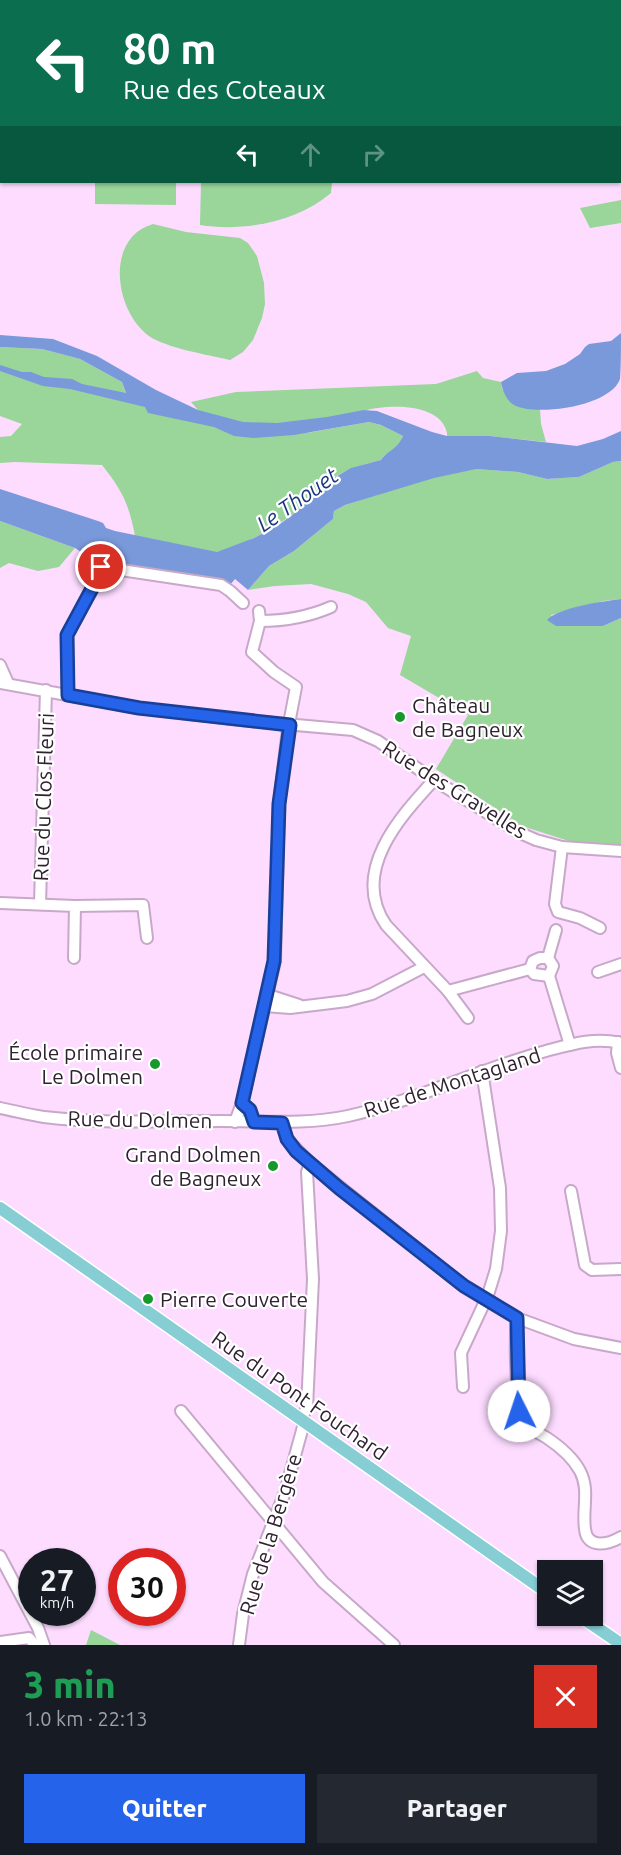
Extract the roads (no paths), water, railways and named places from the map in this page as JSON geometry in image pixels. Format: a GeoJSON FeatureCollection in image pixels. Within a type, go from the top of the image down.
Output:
{"type":"FeatureCollection","features":[{"type":"Feature","properties":{"kind":"main road","name":"Rue du Pont Fouchard"},"geometry":{"type":"LineString","coordinates":[[0,1208],[537,1585]]}},
{"type":"Feature","properties":{"kind":"main road"},"geometry":{"type":"LineString","coordinates":[[595,1626],[621,1644]]}},
{"type":"Feature","properties":{"kind":"street"},"geometry":{"type":"LineString","coordinates":[[68,695],[67,635],[101,567],[221,585],[243,603]]}},
{"type":"Feature","properties":{"kind":"street"},"geometry":{"type":"LineString","coordinates":[[235,1122],[242,1103],[274,961],[277,932],[279,804],[296,687],[274,672],[252,652],[259,616],[295,618],[315,614],[332,607]]}},
{"type":"Feature","properties":{"kind":"street"},"geometry":{"type":"LineString","coordinates":[[0,665],[4,683]]}},
{"type":"Feature","properties":{"kind":"street","name":"Rue des Gravelles"},"geometry":{"type":"LineString","coordinates":[[4,683],[139,708],[290,725],[344,728],[378,741],[434,780],[518,832],[536,840],[562,847],[621,851]]}},
{"type":"Feature","properties":{"kind":"street","name":"Rue du Clos Fleuri"},"geometry":{"type":"LineString","coordinates":[[40,904],[46,690]]}},
{"type":"Feature","properties":{"kind":"street"},"geometry":{"type":"LineString","coordinates":[[434,780],[397,824],[377,862],[374,903],[386,926],[448,991],[468,1018]]}},
{"type":"Feature","properties":{"kind":"street"},"geometry":{"type":"LineString","coordinates":[[562,847],[555,904],[558,912],[580,918],[600,928]]}},
{"type":"Feature","properties":{"kind":"street"},"geometry":{"type":"LineString","coordinates":[[0,903],[75,906],[143,905],[147,938]]}},
{"type":"Feature","properties":{"kind":"street"},"geometry":{"type":"LineString","coordinates":[[74,958],[75,906]]}},
{"type":"Feature","properties":{"kind":"street"},"geometry":{"type":"LineString","coordinates":[[556,930],[548,958],[553,966],[549,976],[570,1045]]}},
{"type":"Feature","properties":{"kind":"street"},"geometry":{"type":"LineString","coordinates":[[530,969],[533,961],[548,958]]}},
{"type":"Feature","properties":{"kind":"street"},"geometry":{"type":"LineString","coordinates":[[598,972],[621,964]]}},
{"type":"Feature","properties":{"kind":"street"},"geometry":{"type":"LineString","coordinates":[[265,1006],[290,1008],[321,1005],[372,994],[424,967]]}},
{"type":"Feature","properties":{"kind":"street"},"geometry":{"type":"LineString","coordinates":[[448,991],[530,969]]}},
{"type":"Feature","properties":{"kind":"street"},"geometry":{"type":"LineString","coordinates":[[530,969],[534,974],[549,976]]}},
{"type":"Feature","properties":{"kind":"street"},"geometry":{"type":"LineString","coordinates":[[268,995],[301,1006]]}},
{"type":"Feature","properties":{"kind":"street","name":"Rue de Montagland"},"geometry":{"type":"LineString","coordinates":[[282,1123],[351,1116],[482,1071],[570,1045],[593,1039],[620,1042]]}},
{"type":"Feature","properties":{"kind":"street"},"geometry":{"type":"LineString","coordinates":[[620,1042],[617,1053],[621,1068]]}},
{"type":"Feature","properties":{"kind":"street"},"geometry":{"type":"LineString","coordinates":[[463,1387],[460,1353],[486,1299],[496,1269],[501,1231],[497,1165],[482,1071]]}},
{"type":"Feature","properties":{"kind":"street"},"geometry":{"type":"LineString","coordinates":[[242,1103],[250,1110],[254,1122]]}},
{"type":"Feature","properties":{"kind":"street","name":"Rue du Dolmen"},"geometry":{"type":"LineString","coordinates":[[0,1108],[44,1117],[282,1123]]}},
{"type":"Feature","properties":{"kind":"street"},"geometry":{"type":"LineString","coordinates":[[282,1123],[287,1139],[310,1163],[464,1286],[517,1318],[574,1339],[621,1348]]}},
{"type":"Feature","properties":{"kind":"street","name":"Rue de la Bergère"},"geometry":{"type":"LineString","coordinates":[[239,1645],[250,1582],[285,1492],[307,1407],[313,1279],[307,1172],[310,1163]]}},
{"type":"Feature","properties":{"kind":"street"},"geometry":{"type":"LineString","coordinates":[[572,1191],[585,1265],[592,1270],[621,1269]]}},
{"type":"Feature","properties":{"kind":"street"},"geometry":{"type":"LineString","coordinates":[[517,1318],[518,1401],[523,1420],[528,1427],[560,1447],[578,1468],[584,1481],[586,1495],[585,1530],[587,1537],[603,1545],[621,1537]]}},
{"type":"Feature","properties":{"kind":"street"},"geometry":{"type":"LineString","coordinates":[[181,1411],[323,1582],[394,1645]]}},
{"type":"Feature","properties":{"kind":"street"},"geometry":{"type":"LineString","coordinates":[[0,1556],[38,1628],[44,1645]]}},
{"type":"Feature","properties":{"kind":"street"},"geometry":{"type":"LineString","coordinates":[[0,1642],[29,1638],[35,1645]]}},
{"type":"Feature","properties":{"kind":"water"},"geometry":{"type":"Polygon","coordinates":[[[621,333],[620,379],[614,388],[603,396],[572,407],[539,410],[514,405],[505,395],[501,382],[517,373],[546,371],[565,364],[580,354],[589,344],[611,341],[621,333]]]}},
{"type":"Feature","properties":{"kind":"water"},"geometry":{"type":"Polygon","coordinates":[[[0,335],[53,339],[97,356],[156,390],[198,410],[243,422],[277,423],[364,410],[377,411],[447,436],[490,436],[577,446],[621,431],[621,461],[613,462],[579,477],[547,479],[518,472],[476,469],[434,478],[345,505],[334,511],[333,519],[294,551],[269,566],[248,590],[235,579],[230,585],[99,564],[75,548],[0,521],[0,489],[98,521],[106,528],[115,531],[217,552],[254,538],[280,524],[300,509],[325,483],[351,468],[381,460],[403,436],[369,422],[294,435],[253,438],[234,436],[214,427],[148,413],[145,407],[70,389],[43,386],[0,371],[0,365],[44,377],[72,379],[82,384],[126,393],[122,382],[80,359],[42,349],[0,347],[0,335]]]}},
{"type":"Feature","properties":{"kind":"water"},"geometry":{"type":"Polygon","coordinates":[[[621,599],[621,618],[603,626],[556,626],[547,620],[570,609],[621,599]]]}},
{"type":"Feature","properties":{"kind":"place","name":"Château de Bagneux"},"geometry":{"type":"Point","coordinates":[400,717]}},
{"type":"Feature","properties":{"kind":"place","name":"École primaire Le Dolmen"},"geometry":{"type":"Point","coordinates":[155,1064]}},
{"type":"Feature","properties":{"kind":"place","name":"Grand Dolmen de Bagneux"},"geometry":{"type":"Point","coordinates":[273,1166]}},
{"type":"Feature","properties":{"kind":"place","name":"Pierre Couverte"},"geometry":{"type":"Point","coordinates":[148,1299]}},
{"type":"Feature","properties":{"kind":"water label","name":"Le Thouet"},"geometry":{"type":"Point","coordinates":[297,499]}}]}
